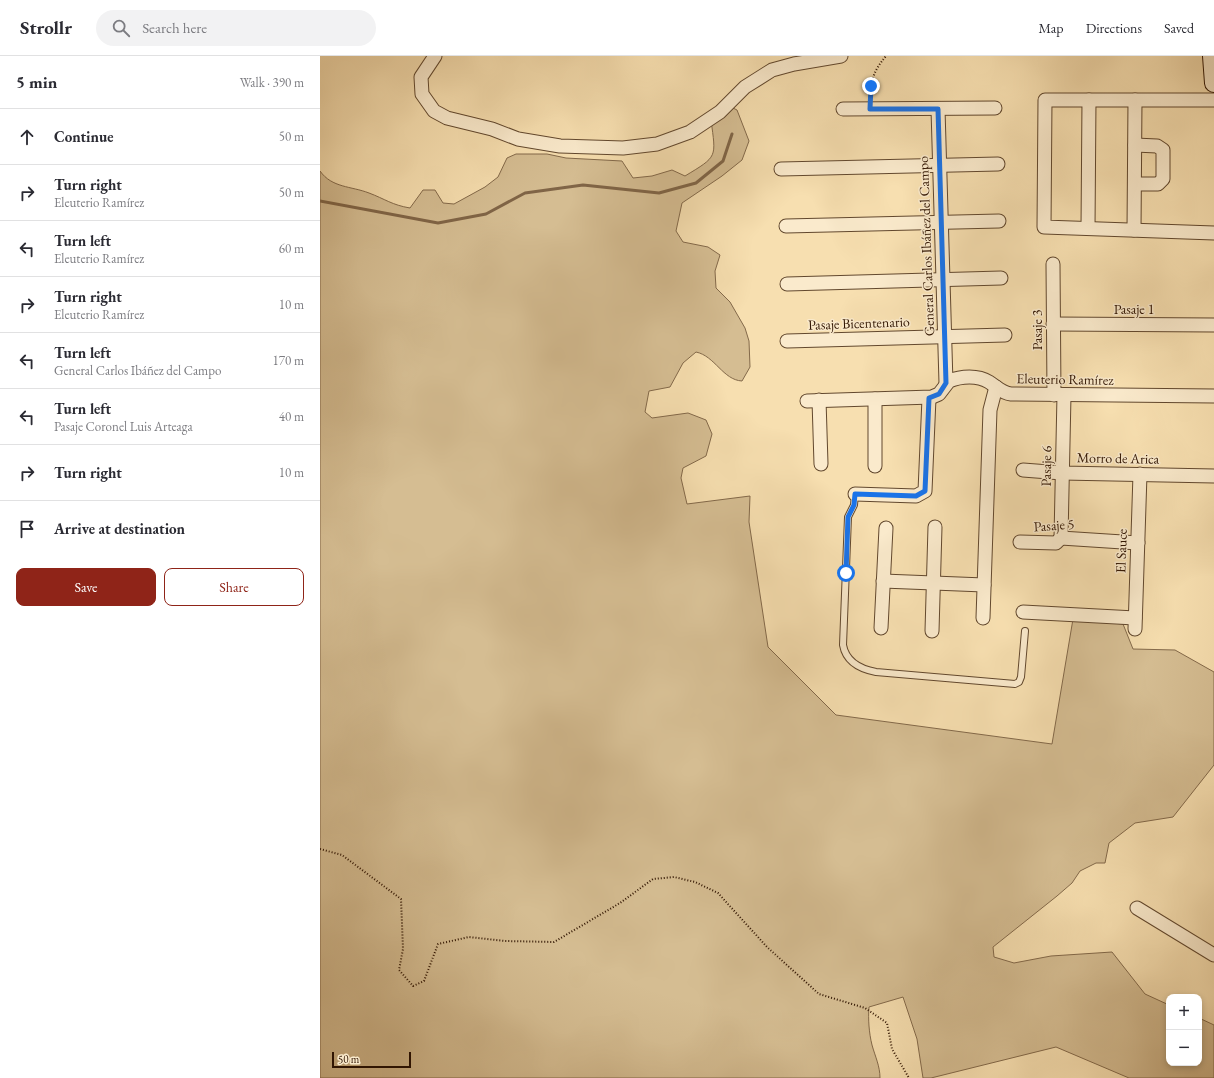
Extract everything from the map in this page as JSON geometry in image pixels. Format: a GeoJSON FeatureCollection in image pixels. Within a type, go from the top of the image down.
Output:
{"type":"FeatureCollection","features":[{"type":"Feature","properties":{"kind":"street"},"geometry":{"type":"LineString","coordinates":[[435,56],[421,77],[422,94],[434,111],[447,118],[492,129],[518,138],[560,146],[622,148],[657,144],[690,132],[720,112],[745,87],[772,70],[794,64],[841,56]]}},
{"type":"Feature","properties":{"kind":"street"},"geometry":{"type":"LineString","coordinates":[[1212,56],[1214,83]]}},
{"type":"Feature","properties":{"kind":"street"},"geometry":{"type":"LineString","coordinates":[[1214,100],[1046,100],[1044,211],[1044,227],[1214,233]]}},
{"type":"Feature","properties":{"kind":"street"},"geometry":{"type":"LineString","coordinates":[[1088,228],[1090,100]]}},
{"type":"Feature","properties":{"kind":"street"},"geometry":{"type":"LineString","coordinates":[[1134,230],[1135,100]]}},
{"type":"Feature","properties":{"kind":"street"},"geometry":{"type":"LineString","coordinates":[[844,110],[995,108]]}},
{"type":"Feature","properties":{"kind":"street","name":"General Carlos Ibáñez del Campo"},"geometry":{"type":"LineString","coordinates":[[938,109],[946,383]]}},
{"type":"Feature","properties":{"kind":"street"},"geometry":{"type":"LineString","coordinates":[[1135,145],[1156,146],[1163,150],[1163,179],[1158,184],[1135,184]]}},
{"type":"Feature","properties":{"kind":"street"},"geometry":{"type":"LineString","coordinates":[[781,169],[998,164]]}},
{"type":"Feature","properties":{"kind":"street"},"geometry":{"type":"LineString","coordinates":[[786,226],[999,221]]}},
{"type":"Feature","properties":{"kind":"street","name":"Pasaje 3"},"geometry":{"type":"LineString","coordinates":[[1053,264],[1053,324],[1059,395]]}},
{"type":"Feature","properties":{"kind":"street"},"geometry":{"type":"LineString","coordinates":[[787,284],[1001,278]]}},
{"type":"Feature","properties":{"kind":"street","name":"Pasaje 1"},"geometry":{"type":"LineString","coordinates":[[1053,324],[1214,325]]}},
{"type":"Feature","properties":{"kind":"street","name":"Pasaje Bicentenario"},"geometry":{"type":"LineString","coordinates":[[787,341],[1005,335]]}},
{"type":"Feature","properties":{"kind":"street","name":"Eleuterio Ramírez"},"geometry":{"type":"LineString","coordinates":[[946,383],[953,379],[975,377],[983,378],[1003,392],[1011,394],[1214,396]]}},
{"type":"Feature","properties":{"kind":"street"},"geometry":{"type":"LineString","coordinates":[[821,464],[813,401],[929,398],[939,394],[946,383]]}},
{"type":"Feature","properties":{"kind":"street"},"geometry":{"type":"LineString","coordinates":[[983,618],[990,410],[996,387]]}},
{"type":"Feature","properties":{"kind":"street","name":"Pasaje 6"},"geometry":{"type":"LineString","coordinates":[[1059,395],[1062,473],[1061,538]]}},
{"type":"Feature","properties":{"kind":"street"},"geometry":{"type":"LineString","coordinates":[[855,494],[916,496],[925,491],[929,398]]}},
{"type":"Feature","properties":{"kind":"street"},"geometry":{"type":"LineString","coordinates":[[875,399],[876,466]]}},
{"type":"Feature","properties":{"kind":"street","name":"Morro de Arica"},"geometry":{"type":"LineString","coordinates":[[1023,470],[1062,473],[1214,476]]}},
{"type":"Feature","properties":{"kind":"street","name":"El Sauce"},"geometry":{"type":"LineString","coordinates":[[1023,612],[1135,624],[1140,474]]}},
{"type":"Feature","properties":{"kind":"street"},"geometry":{"type":"LineString","coordinates":[[932,631],[935,527]]}},
{"type":"Feature","properties":{"kind":"street"},"geometry":{"type":"LineString","coordinates":[[881,628],[886,528]]}},
{"type":"Feature","properties":{"kind":"street","name":"Pasaje 5"},"geometry":{"type":"LineString","coordinates":[[1020,542],[1056,543],[1061,538],[1138,543]]}},
{"type":"Feature","properties":{"kind":"street"},"geometry":{"type":"LineString","coordinates":[[883,582],[984,585]]}},
{"type":"Feature","properties":{"kind":"street"},"geometry":{"type":"LineString","coordinates":[[1137,908],[1214,955]]}},
{"type":"Feature","properties":{"kind":"lane"},"geometry":{"type":"LineString","coordinates":[[855,494],[854,505],[848,517],[843,645],[846,655],[854,664],[863,669],[876,672],[1015,684],[1019,682],[1021,677],[1025,631]]}},
{"type":"Feature","properties":{"kind":"path"},"geometry":{"type":"LineString","coordinates":[[870,109],[872,80],[875,69],[886,56]]}},
{"type":"Feature","properties":{"kind":"path"},"geometry":{"type":"LineString","coordinates":[[320,849],[342,855],[401,899],[403,949],[399,970],[413,986],[424,981],[438,944],[469,936],[505,941],[554,942],[620,903],[653,879],[674,877],[695,882],[718,893],[767,947],[819,994],[865,1008],[887,1023],[892,1049],[909,1078]]}},
{"type":"Feature","properties":{"kind":"shaded area"},"geometry":{"type":"Polygon","coordinates":[[[731,107],[737,110],[749,141],[742,160],[722,176],[682,203],[676,231],[683,242],[708,247],[720,255],[715,271],[716,288],[730,302],[745,328],[749,341],[750,367],[742,381],[735,380],[729,377],[709,358],[696,352],[683,363],[670,387],[649,391],[645,412],[652,418],[688,413],[706,420],[712,434],[706,456],[683,468],[681,478],[687,504],[750,496],[749,522],[768,647],[836,715],[1052,744],[1073,619],[1123,624],[1133,649],[1175,650],[1214,672],[1214,765],[1173,817],[1135,823],[1109,843],[1105,863],[1096,863],[1080,871],[1072,883],[993,947],[994,957],[1014,963],[1051,956],[1112,952],[1145,994],[1166,1004],[1166,1066],[1202,1066],[1202,1019],[1214,1025],[1214,1078],[1129,1078],[1056,1047],[931,1078],[923,1078],[917,1039],[903,997],[869,1007],[870,1036],[880,1078],[320,1078],[320,171],[325,177],[336,184],[375,195],[393,204],[410,208],[423,190],[435,190],[443,203],[454,204],[485,187],[498,177],[507,158],[516,154],[547,154],[566,158],[622,161],[633,178],[652,176],[672,170],[685,176],[704,164],[712,155],[714,142],[711,120],[731,107]]]}},
{"type":"Feature","properties":{"kind":"waterway"},"geometry":{"type":"LineString","coordinates":[[320,201],[438,223],[486,214],[525,193],[583,185],[659,193],[696,183],[723,161],[732,134]]}},
{"type":"Feature","properties":{"kind":"route"},"geometry":{"type":"LineString","coordinates":[[846,573],[848,517],[854,505],[855,494],[916,496],[925,491],[929,398],[939,394],[946,383],[938,109],[870,109],[871,86]]}}]}
